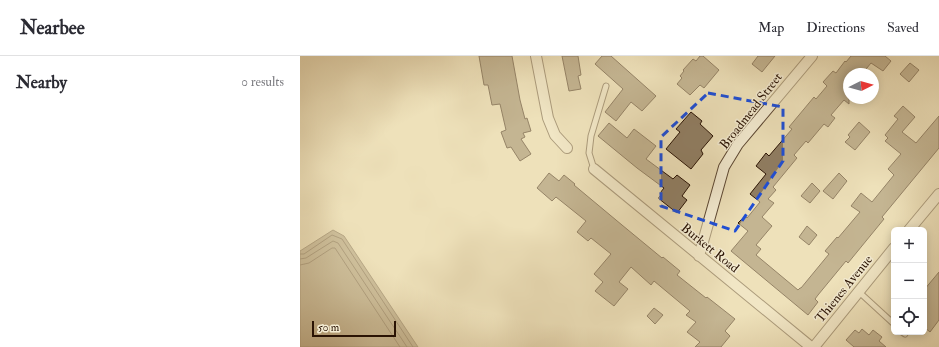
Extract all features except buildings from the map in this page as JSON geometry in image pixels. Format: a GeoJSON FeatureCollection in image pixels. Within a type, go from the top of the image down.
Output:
{"type":"FeatureCollection","features":[{"type":"Feature","properties":{"kind":"street"},"geometry":{"type":"LineString","coordinates":[[536,56],[548,118],[555,135],[567,148]]}},
{"type":"Feature","properties":{"kind":"street","name":"Broadmead Street"},"geometry":{"type":"LineString","coordinates":[[699,256],[724,167],[738,144],[812,56]]}},
{"type":"Feature","properties":{"kind":"street","name":"Burkett Road"},"geometry":{"type":"LineString","coordinates":[[594,169],[812,347]]}},
{"type":"Feature","properties":{"kind":"street"},"geometry":{"type":"LineString","coordinates":[[912,227],[938,198]]}},
{"type":"Feature","properties":{"kind":"street","name":"Thienes Avenue"},"geometry":{"type":"LineString","coordinates":[[812,347],[891,252]]}},
{"type":"Feature","properties":{"kind":"lane"},"geometry":{"type":"LineString","coordinates":[[594,169],[589,153],[591,136],[606,86]]}},
{"type":"Feature","properties":{"kind":"lane"},"geometry":{"type":"LineString","coordinates":[[858,291],[891,321]]}},
{"type":"Feature","properties":{"kind":"highlighted area"},"geometry":{"type":"Polygon","coordinates":[[[708,93],[783,107],[783,161],[735,231],[661,206],[661,137],[708,93]]]}},
{"type":"Feature","properties":{"kind":"water"},"geometry":{"type":"Polygon","coordinates":[[[333,230],[344,236],[418,347],[300,347],[300,251],[333,230]]]}}]}
